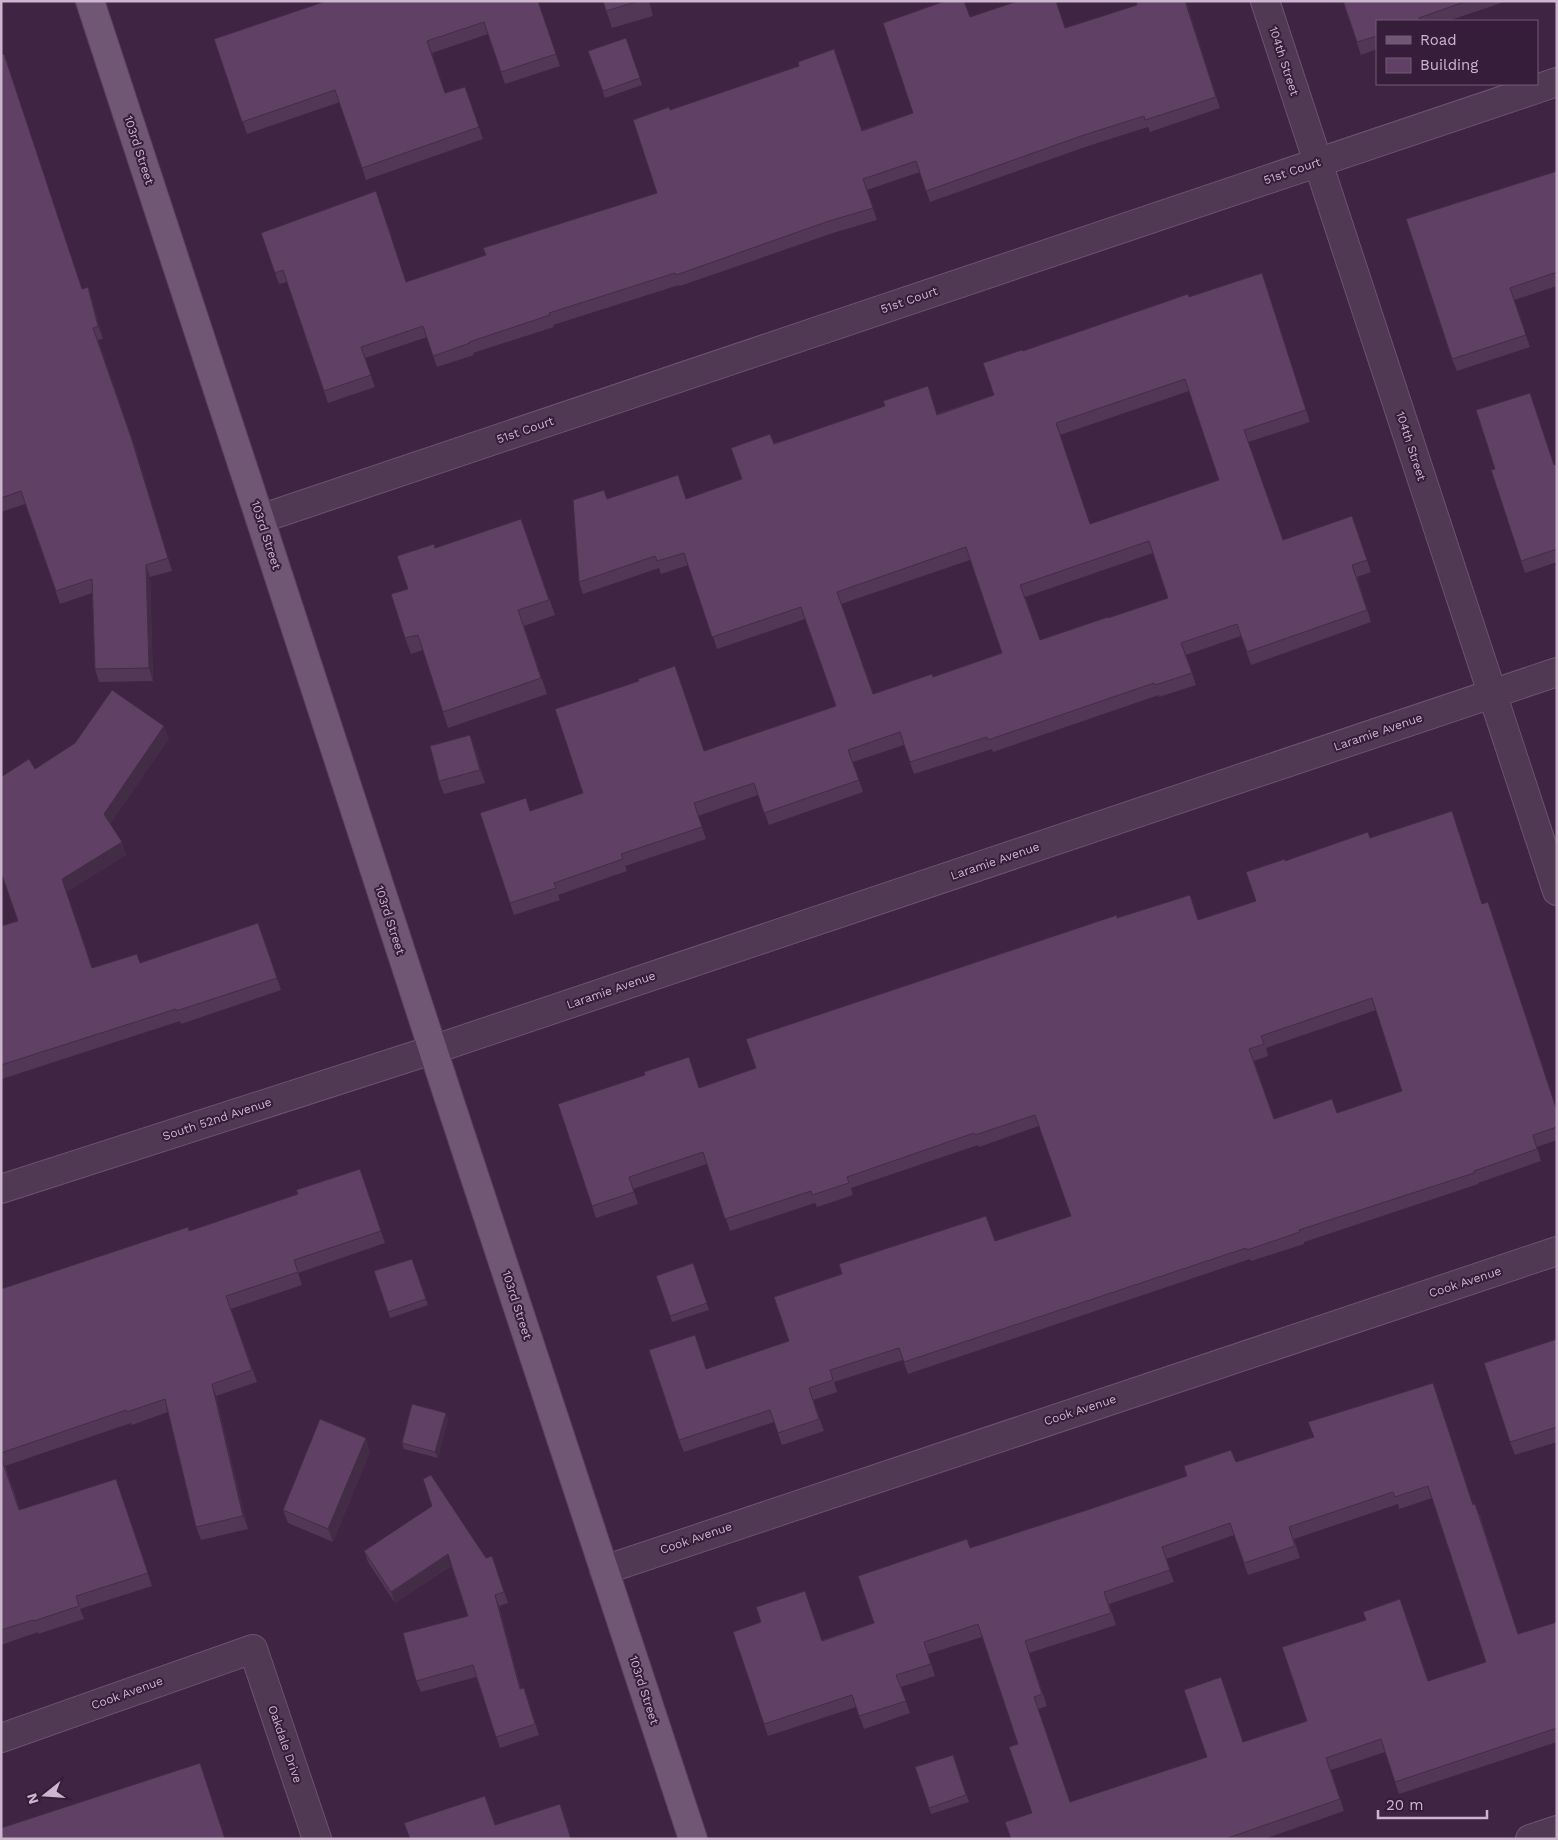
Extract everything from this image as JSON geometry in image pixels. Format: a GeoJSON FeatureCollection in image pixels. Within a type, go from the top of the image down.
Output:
{"type":"FeatureCollection","features":[{"type":"Feature","properties":{"kind":"main road","name":"103rd Street"},"geometry":{"type":"LineString","coordinates":[[90,1],[432,1050],[693,1839]]}},
{"type":"Feature","properties":{"kind":"street","name":"104th Street"},"geometry":{"type":"LineString","coordinates":[[1265,1],[1557,891]]}},
{"type":"Feature","properties":{"kind":"street","name":"51st Court"},"geometry":{"type":"LineString","coordinates":[[260,519],[1557,82]]}},
{"type":"Feature","properties":{"kind":"street","name":"Laramie Avenue"},"geometry":{"type":"LineString","coordinates":[[432,1050],[1557,672]]}},
{"type":"Feature","properties":{"kind":"street","name":"South 52nd Avenue"},"geometry":{"type":"LineString","coordinates":[[1,1189],[432,1050]]}},
{"type":"Feature","properties":{"kind":"street","name":"Cook Avenue"},"geometry":{"type":"LineString","coordinates":[[604,1570],[1557,1251]]}},
{"type":"Feature","properties":{"kind":"street","name":"Cook Avenue"},"geometry":{"type":"LineString","coordinates":[[1,1738],[253,1648]]}},
{"type":"Feature","properties":{"kind":"street","name":"Oakdale Drive"},"geometry":{"type":"LineString","coordinates":[[253,1648],[317,1839]]}},
{"type":"Feature","properties":{"kind":"street"},"geometry":{"type":"LineString","coordinates":[[1530,1839],[1557,1830]]}},
{"type":"Feature","properties":{"kind":"building"},"geometry":{"type":"Polygon","coordinates":[[[326,1],[538,1],[556,54],[501,72],[484,22],[427,41],[445,93],[465,87],[479,127],[362,168],[335,90],[242,122],[214,39],[326,1]]]}},
{"type":"Feature","properties":{"kind":"building"},"geometry":{"type":"Polygon","coordinates":[[[603,1],[639,1],[606,11],[603,1]]]}},
{"type":"Feature","properties":{"kind":"building"},"geometry":{"type":"Polygon","coordinates":[[[945,1],[964,1],[970,17],[1018,1],[1056,1],[1065,28],[1137,5],[1136,1],[1185,1],[1216,97],[1145,120],[1144,116],[1084,135],[926,191],[916,161],[863,179],[873,208],[829,221],[676,275],[675,273],[549,313],[550,315],[433,356],[423,326],[361,347],[371,375],[324,391],[283,270],[275,273],[261,233],[376,191],[406,282],[486,255],[483,248],[657,193],[633,120],[669,107],[670,110],[799,66],[798,62],[834,49],[862,131],[913,113],[883,23],[945,1]]]}},
{"type":"Feature","properties":{"kind":"building"},"geometry":{"type":"Polygon","coordinates":[[[1343,1],[1467,1],[1419,18],[1420,20],[1376,20],[1376,36],[1357,42],[1343,1]]]}},
{"type":"Feature","properties":{"kind":"building"},"geometry":{"type":"Polygon","coordinates":[[[626,38],[640,78],[603,91],[588,51],[626,38]]]}},
{"type":"Feature","properties":{"kind":"building"},"geometry":{"type":"Polygon","coordinates":[[[4,54],[82,289],[88,287],[98,326],[93,328],[131,437],[168,558],[146,565],[149,668],[95,669],[92,579],[56,591],[21,491],[1,498],[1,55],[4,54]]]}},
{"type":"Feature","properties":{"kind":"building"},"geometry":{"type":"Polygon","coordinates":[[[1557,171],[1557,272],[1510,288],[1526,335],[1452,359],[1406,219],[1557,171]]]}},
{"type":"Feature","properties":{"kind":"building"},"geometry":{"type":"Polygon","coordinates":[[[1262,273],[1306,410],[1244,430],[1283,540],[1352,516],[1367,560],[1352,565],[1367,610],[1247,652],[1237,624],[1181,643],[1192,673],[1155,685],[1154,683],[988,740],[987,737],[910,762],[900,732],[848,750],[859,780],[764,813],[754,783],[694,803],[702,827],[621,854],[623,859],[554,883],[556,888],[510,903],[480,813],[526,798],[530,811],[583,793],[555,709],[639,681],[638,679],[675,666],[704,751],[836,706],[801,607],[712,637],[684,553],[657,561],[655,556],[579,582],[573,500],[604,490],[607,499],[678,475],[686,499],[742,479],[731,448],[770,434],[774,444],[885,406],[883,401],[928,386],[937,415],[994,395],[983,363],[1188,294],[1189,297],[1262,273]],[[1185,379],[1056,423],[1090,524],[1219,480],[1185,379]],[[1149,541],[1020,585],[1040,640],[1168,598],[1149,541]],[[966,547],[837,592],[873,694],[932,674],[933,677],[1002,653],[966,547]]]}},
{"type":"Feature","properties":{"kind":"building"},"geometry":{"type":"Polygon","coordinates":[[[1530,393],[1554,465],[1557,464],[1557,549],[1521,561],[1491,470],[1495,469],[1476,410],[1530,393]]]}},
{"type":"Feature","properties":{"kind":"building"},"geometry":{"type":"Polygon","coordinates":[[[521,519],[549,600],[518,610],[541,678],[443,712],[418,635],[405,638],[391,594],[408,589],[397,556],[434,544],[435,548],[521,519]]]}},
{"type":"Feature","properties":{"kind":"building"},"geometry":{"type":"Polygon","coordinates":[[[112,690],[164,726],[104,814],[122,842],[62,879],[92,968],[137,954],[140,963],[258,923],[277,978],[1,1065],[1,926],[18,921],[1,872],[1,777],[29,759],[35,769],[75,743],[112,690]]]}},
{"type":"Feature","properties":{"kind":"building"},"geometry":{"type":"Polygon","coordinates":[[[470,735],[480,770],[439,781],[430,746],[470,735]]]}},
{"type":"Feature","properties":{"kind":"building"},"geometry":{"type":"Polygon","coordinates":[[[1452,811],[1482,904],[1488,902],[1557,1111],[1557,1127],[1533,1135],[1537,1149],[1474,1171],[1474,1173],[1299,1230],[1300,1232],[1247,1250],[1246,1248],[904,1362],[899,1348],[830,1370],[833,1380],[809,1388],[819,1419],[778,1433],[770,1410],[679,1440],[649,1350],[695,1335],[706,1369],[789,1341],[774,1297],[842,1274],[839,1264],[986,1216],[995,1241],[1071,1216],[1035,1115],[975,1135],[974,1133],[847,1177],[849,1183],[812,1195],[811,1191],[725,1219],[703,1152],[629,1177],[634,1192],[592,1206],[558,1104],[645,1075],[644,1072],[689,1057],[699,1088],[756,1068],[746,1039],[1117,915],[1117,918],[1190,895],[1198,920],[1256,901],[1246,872],[1285,859],[1285,861],[1368,832],[1370,838],[1452,811]],[[1372,998],[1261,1036],[1264,1044],[1249,1049],[1274,1119],[1332,1099],[1337,1113],[1402,1091],[1372,998]]]}},
{"type":"Feature","properties":{"kind":"building"},"geometry":{"type":"Polygon","coordinates":[[[360,1169],[381,1231],[294,1260],[298,1272],[226,1296],[252,1370],[212,1384],[243,1516],[196,1527],[165,1399],[127,1412],[126,1410],[1,1453],[1,1289],[188,1227],[189,1231],[298,1194],[296,1190],[360,1169]]]}},
{"type":"Feature","properties":{"kind":"building"},"geometry":{"type":"Polygon","coordinates":[[[412,1259],[426,1299],[388,1312],[374,1271],[412,1259]]]}},
{"type":"Feature","properties":{"kind":"building"},"geometry":{"type":"Polygon","coordinates":[[[693,1263],[707,1303],[670,1316],[656,1276],[693,1263]]]}},
{"type":"Feature","properties":{"kind":"building"},"geometry":{"type":"Polygon","coordinates":[[[1557,1339],[1557,1427],[1510,1442],[1484,1363],[1557,1339]]]}},
{"type":"Feature","properties":{"kind":"building"},"geometry":{"type":"Polygon","coordinates":[[[1433,1383],[1518,1634],[1557,1622],[1557,1728],[1395,1782],[1381,1739],[1326,1758],[1340,1799],[1225,1839],[1011,1839],[1005,1822],[1032,1813],[1009,1747],[1018,1744],[978,1624],[924,1642],[931,1664],[896,1675],[906,1701],[859,1716],[852,1695],[764,1724],[733,1632],[761,1622],[756,1607],[805,1591],[822,1641],[874,1623],[858,1576],[967,1539],[970,1548],[1093,1508],[1187,1476],[1184,1466],[1231,1450],[1236,1462],[1314,1437],[1308,1422],[1433,1383]],[[1428,1486],[1395,1497],[1393,1492],[1289,1527],[1295,1546],[1244,1563],[1230,1523],[1162,1547],[1170,1570],[1104,1592],[1111,1613],[1025,1641],[1042,1694],[1034,1697],[1070,1802],[1207,1757],[1184,1690],[1221,1677],[1243,1742],[1307,1721],[1282,1647],[1366,1620],[1363,1612],[1400,1599],[1428,1681],[1486,1662],[1428,1486]]]}},
{"type":"Feature","properties":{"kind":"building"},"geometry":{"type":"Polygon","coordinates":[[[412,1404],[446,1413],[435,1452],[402,1443],[412,1404]]]}},
{"type":"Feature","properties":{"kind":"building"},"geometry":{"type":"Polygon","coordinates":[[[320,1419],[366,1438],[328,1529],[283,1510],[320,1419]]]}},
{"type":"Feature","properties":{"kind":"building"},"geometry":{"type":"Polygon","coordinates":[[[1,1457],[19,1510],[116,1479],[148,1573],[76,1596],[79,1606],[1,1630],[1,1457]]]}},
{"type":"Feature","properties":{"kind":"building"},"geometry":{"type":"Polygon","coordinates":[[[431,1475],[486,1558],[492,1556],[504,1592],[495,1595],[520,1689],[524,1688],[535,1724],[496,1737],[473,1665],[416,1681],[403,1633],[468,1616],[448,1554],[391,1592],[364,1551],[432,1506],[423,1479],[431,1475]]]}},
{"type":"Feature","properties":{"kind":"building"},"geometry":{"type":"Polygon","coordinates":[[[953,1755],[966,1795],[929,1808],[915,1767],[953,1755]]]}},
{"type":"Feature","properties":{"kind":"building"},"geometry":{"type":"Polygon","coordinates":[[[200,1763],[225,1839],[1,1839],[1,1828],[200,1763]]]}},
{"type":"Feature","properties":{"kind":"building"},"geometry":{"type":"Polygon","coordinates":[[[485,1796],[495,1825],[560,1804],[571,1839],[410,1839],[404,1823],[485,1796]]]}}]}
